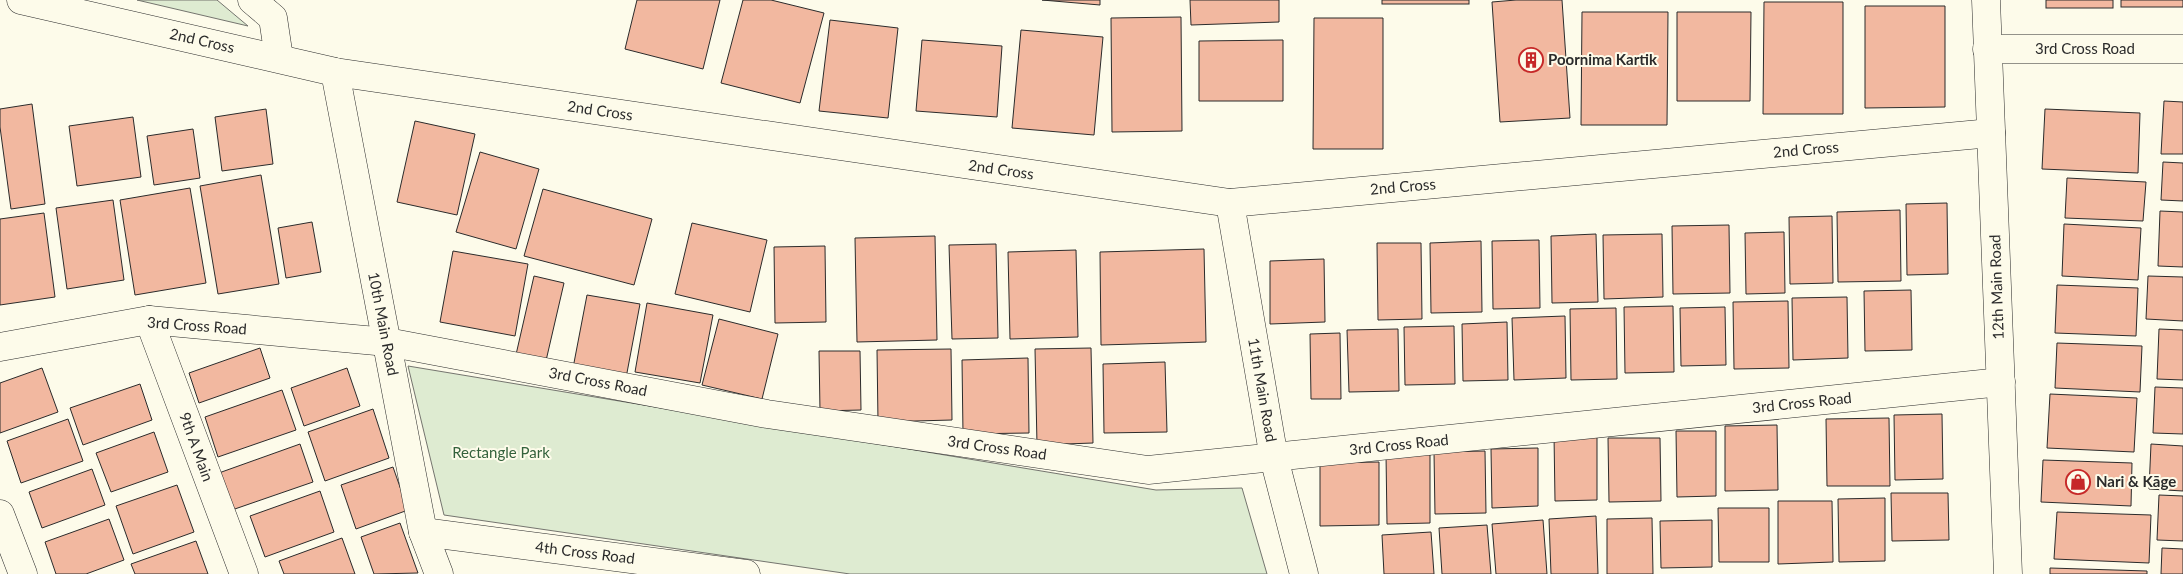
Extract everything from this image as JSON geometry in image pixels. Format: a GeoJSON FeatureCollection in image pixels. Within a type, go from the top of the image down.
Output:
{"type":"FeatureCollection","features":[{"type":"Feature","properties":{"kind":"street","name":"2nd Cross"},"geometry":{"type":"LineString","coordinates":[[21,0],[335,72],[1230,203],[1991,133]]}},
{"type":"Feature","properties":{"kind":"street"},"geometry":{"type":"LineString","coordinates":[[252,0],[273,18],[279,58]]}},
{"type":"Feature","properties":{"kind":"street","name":"12th Main Road"},"geometry":{"type":"LineString","coordinates":[[1986,0],[2008,574]]}},
{"type":"Feature","properties":{"kind":"street","name":"3rd Cross Road"},"geometry":{"type":"LineString","coordinates":[[1988,49],[2183,49]]}},
{"type":"Feature","properties":{"kind":"street","name":"10th Main Road"},"geometry":{"type":"LineString","coordinates":[[335,72],[423,532],[439,574]]}},
{"type":"Feature","properties":{"kind":"street","name":"11th Main Road"},"geometry":{"type":"LineString","coordinates":[[1230,203],[1274,458],[1304,574]]}},
{"type":"Feature","properties":{"kind":"street","name":"3rd Cross Road"},"geometry":{"type":"LineString","coordinates":[[0,347],[149,320],[387,342],[766,414],[1148,470],[2001,382]]}},
{"type":"Feature","properties":{"kind":"street","name":"9th A Main"},"geometry":{"type":"LineString","coordinates":[[149,320],[244,574]]}},
{"type":"Feature","properties":{"kind":"street"},"geometry":{"type":"LineString","coordinates":[[0,514],[23,574]]}},
{"type":"Feature","properties":{"kind":"street","name":"4th Cross Road"},"geometry":{"type":"LineString","coordinates":[[423,532],[746,574]]}},
{"type":"Feature","properties":{"kind":"green space"},"geometry":{"type":"Polygon","coordinates":[[[137,0],[217,0],[248,26],[137,0]]]}},
{"type":"Feature","properties":{"kind":"green space","name":"Rectangle Park"},"geometry":{"type":"Polygon","coordinates":[[[408,366],[1156,490],[1242,488],[1267,574],[850,574],[444,515],[408,366]]]}},
{"type":"Feature","properties":{"kind":"building"},"geometry":{"type":"Polygon","coordinates":[[[637,0],[720,0],[703,69],[625,49],[637,0]]]}},
{"type":"Feature","properties":{"kind":"building"},"geometry":{"type":"Polygon","coordinates":[[[743,0],[771,0],[824,13],[800,103],[721,83],[743,0]]]}},
{"type":"Feature","properties":{"kind":"building"},"geometry":{"type":"Polygon","coordinates":[[[1042,0],[1100,0],[1100,5],[1042,0]]]}},
{"type":"Feature","properties":{"kind":"building"},"geometry":{"type":"Polygon","coordinates":[[[1190,0],[1279,0],[1279,22],[1191,25],[1190,0]]]}},
{"type":"Feature","properties":{"kind":"building"},"geometry":{"type":"Polygon","coordinates":[[[1382,0],[1469,0],[1469,4],[1382,4],[1382,0]]]}},
{"type":"Feature","properties":{"kind":"building","name":"Poornima Kartik"},"geometry":{"type":"Polygon","coordinates":[[[1562,0],[1570,118],[1500,122],[1492,2],[1562,0]]]}},
{"type":"Feature","properties":{"kind":"building"},"geometry":{"type":"Polygon","coordinates":[[[2046,0],[2113,0],[2113,8],[2046,8],[2046,0]]]}},
{"type":"Feature","properties":{"kind":"building"},"geometry":{"type":"Polygon","coordinates":[[[2121,0],[2183,0],[2183,7],[2121,7],[2121,0]]]}},
{"type":"Feature","properties":{"kind":"building"},"geometry":{"type":"Polygon","coordinates":[[[1764,2],[1843,2],[1843,114],[1763,114],[1764,2]]]}},
{"type":"Feature","properties":{"kind":"building"},"geometry":{"type":"Polygon","coordinates":[[[1865,6],[1945,6],[1945,107],[1865,108],[1865,6]]]}},
{"type":"Feature","properties":{"kind":"building"},"geometry":{"type":"Polygon","coordinates":[[[1582,12],[1668,12],[1667,125],[1581,125],[1582,12]]]}},
{"type":"Feature","properties":{"kind":"building"},"geometry":{"type":"Polygon","coordinates":[[[1677,12],[1751,12],[1750,101],[1677,101],[1677,12]]]}},
{"type":"Feature","properties":{"kind":"building"},"geometry":{"type":"Polygon","coordinates":[[[1181,17],[1182,131],[1112,132],[1111,18],[1181,17]]]}},
{"type":"Feature","properties":{"kind":"building"},"geometry":{"type":"Polygon","coordinates":[[[1314,18],[1383,18],[1383,149],[1313,149],[1314,18]]]}},
{"type":"Feature","properties":{"kind":"building"},"geometry":{"type":"Polygon","coordinates":[[[830,20],[898,28],[888,118],[819,111],[830,20]]]}},
{"type":"Feature","properties":{"kind":"building"},"geometry":{"type":"Polygon","coordinates":[[[1021,30],[1103,37],[1094,135],[1012,128],[1021,30]]]}},
{"type":"Feature","properties":{"kind":"building"},"geometry":{"type":"Polygon","coordinates":[[[922,40],[1002,46],[997,117],[916,111],[922,40]]]}},
{"type":"Feature","properties":{"kind":"building"},"geometry":{"type":"Polygon","coordinates":[[[1283,40],[1283,101],[1199,101],[1199,41],[1283,40]]]}},
{"type":"Feature","properties":{"kind":"building"},"geometry":{"type":"Polygon","coordinates":[[[2164,101],[2183,102],[2183,154],[2161,154],[2164,101]]]}},
{"type":"Feature","properties":{"kind":"building"},"geometry":{"type":"Polygon","coordinates":[[[32,104],[45,204],[11,209],[0,127],[0,109],[32,104]]]}},
{"type":"Feature","properties":{"kind":"building"},"geometry":{"type":"Polygon","coordinates":[[[266,109],[273,164],[222,171],[215,117],[266,109]]]}},
{"type":"Feature","properties":{"kind":"building"},"geometry":{"type":"Polygon","coordinates":[[[2045,109],[2140,113],[2138,173],[2042,169],[2045,109]]]}},
{"type":"Feature","properties":{"kind":"building"},"geometry":{"type":"Polygon","coordinates":[[[133,117],[141,177],[77,186],[69,126],[133,117]]]}},
{"type":"Feature","properties":{"kind":"building"},"geometry":{"type":"Polygon","coordinates":[[[415,121],[475,134],[457,215],[397,202],[415,121]]]}},
{"type":"Feature","properties":{"kind":"building"},"geometry":{"type":"Polygon","coordinates":[[[193,129],[200,178],[154,185],[147,136],[193,129]]]}},
{"type":"Feature","properties":{"kind":"building"},"geometry":{"type":"Polygon","coordinates":[[[480,152],[539,169],[516,249],[456,232],[480,152]]]}},
{"type":"Feature","properties":{"kind":"building"},"geometry":{"type":"Polygon","coordinates":[[[2163,162],[2183,163],[2183,201],[2161,200],[2163,162]]]}},
{"type":"Feature","properties":{"kind":"building"},"geometry":{"type":"Polygon","coordinates":[[[261,175],[279,284],[218,294],[200,186],[261,175]]]}},
{"type":"Feature","properties":{"kind":"building"},"geometry":{"type":"Polygon","coordinates":[[[2067,178],[2146,182],[2143,221],[2065,218],[2067,178]]]}},
{"type":"Feature","properties":{"kind":"building"},"geometry":{"type":"Polygon","coordinates":[[[190,188],[206,283],[135,295],[120,200],[190,188]]]}},
{"type":"Feature","properties":{"kind":"building"},"geometry":{"type":"Polygon","coordinates":[[[543,189],[652,219],[634,285],[524,256],[543,189]]]}},
{"type":"Feature","properties":{"kind":"building"},"geometry":{"type":"Polygon","coordinates":[[[113,200],[124,280],[67,289],[56,208],[113,200]]]}},
{"type":"Feature","properties":{"kind":"building"},"geometry":{"type":"Polygon","coordinates":[[[1947,203],[1948,274],[1907,275],[1906,204],[1947,203]]]}},
{"type":"Feature","properties":{"kind":"building"},"geometry":{"type":"Polygon","coordinates":[[[1900,210],[1901,281],[1838,282],[1837,212],[1900,210]]]}},
{"type":"Feature","properties":{"kind":"building"},"geometry":{"type":"Polygon","coordinates":[[[2160,211],[2183,212],[2183,267],[2158,266],[2160,211]]]}},
{"type":"Feature","properties":{"kind":"building"},"geometry":{"type":"Polygon","coordinates":[[[44,213],[55,297],[0,305],[0,219],[44,213]]]}},
{"type":"Feature","properties":{"kind":"building"},"geometry":{"type":"Polygon","coordinates":[[[1832,216],[1833,283],[1790,284],[1789,217],[1832,216]]]}},
{"type":"Feature","properties":{"kind":"building"},"geometry":{"type":"Polygon","coordinates":[[[312,222],[321,272],[286,278],[278,228],[312,222]]]}},
{"type":"Feature","properties":{"kind":"building"},"geometry":{"type":"Polygon","coordinates":[[[692,223],[767,240],[750,312],[675,294],[692,223]]]}},
{"type":"Feature","properties":{"kind":"building"},"geometry":{"type":"Polygon","coordinates":[[[2064,224],[2141,228],[2138,280],[2062,276],[2064,224]]]}},
{"type":"Feature","properties":{"kind":"building"},"geometry":{"type":"Polygon","coordinates":[[[1729,225],[1730,293],[1673,294],[1672,226],[1729,225]]]}},
{"type":"Feature","properties":{"kind":"building"},"geometry":{"type":"Polygon","coordinates":[[[1784,232],[1785,293],[1746,294],[1745,233],[1784,232]]]}},
{"type":"Feature","properties":{"kind":"building"},"geometry":{"type":"Polygon","coordinates":[[[1596,234],[1598,302],[1552,303],[1551,236],[1596,234]]]}},
{"type":"Feature","properties":{"kind":"building"},"geometry":{"type":"Polygon","coordinates":[[[1662,234],[1663,297],[1604,299],[1603,235],[1662,234]]]}},
{"type":"Feature","properties":{"kind":"building"},"geometry":{"type":"Polygon","coordinates":[[[935,236],[937,340],[857,342],[855,238],[935,236]]]}},
{"type":"Feature","properties":{"kind":"building"},"geometry":{"type":"Polygon","coordinates":[[[1539,240],[1540,308],[1493,309],[1492,241],[1539,240]]]}},
{"type":"Feature","properties":{"kind":"building"},"geometry":{"type":"Polygon","coordinates":[[[1481,241],[1482,312],[1431,313],[1430,243],[1481,241]]]}},
{"type":"Feature","properties":{"kind":"building"},"geometry":{"type":"Polygon","coordinates":[[[1377,243],[1421,243],[1422,319],[1378,320],[1377,243]]]}},
{"type":"Feature","properties":{"kind":"building"},"geometry":{"type":"Polygon","coordinates":[[[996,244],[998,338],[952,339],[949,245],[996,244]]]}},
{"type":"Feature","properties":{"kind":"building"},"geometry":{"type":"Polygon","coordinates":[[[825,246],[826,322],[775,323],[774,247],[825,246]]]}},
{"type":"Feature","properties":{"kind":"building"},"geometry":{"type":"Polygon","coordinates":[[[1204,249],[1206,342],[1101,345],[1100,252],[1204,249]]]}},
{"type":"Feature","properties":{"kind":"building"},"geometry":{"type":"Polygon","coordinates":[[[1076,250],[1078,337],[1010,339],[1008,252],[1076,250]]]}},
{"type":"Feature","properties":{"kind":"building"},"geometry":{"type":"Polygon","coordinates":[[[453,251],[528,264],[515,336],[440,322],[453,251]]]}},
{"type":"Feature","properties":{"kind":"building"},"geometry":{"type":"Polygon","coordinates":[[[1324,259],[1325,322],[1270,324],[1270,261],[1324,259]]]}},
{"type":"Feature","properties":{"kind":"building"},"geometry":{"type":"Polygon","coordinates":[[[534,276],[564,283],[545,365],[515,359],[534,276]]]}},
{"type":"Feature","properties":{"kind":"building"},"geometry":{"type":"Polygon","coordinates":[[[2148,276],[2183,277],[2183,321],[2146,319],[2148,276]]]}},
{"type":"Feature","properties":{"kind":"building"},"geometry":{"type":"Polygon","coordinates":[[[2057,285],[2138,288],[2136,336],[2055,333],[2057,285]]]}},
{"type":"Feature","properties":{"kind":"building"},"geometry":{"type":"Polygon","coordinates":[[[1911,290],[1912,350],[1865,351],[1864,291],[1911,290]]]}},
{"type":"Feature","properties":{"kind":"building"},"geometry":{"type":"Polygon","coordinates":[[[587,295],[640,304],[626,378],[573,368],[587,295]]]}},
{"type":"Feature","properties":{"kind":"building"},"geometry":{"type":"Polygon","coordinates":[[[1847,297],[1848,358],[1793,360],[1792,298],[1847,297]]]}},
{"type":"Feature","properties":{"kind":"building"},"geometry":{"type":"Polygon","coordinates":[[[1788,301],[1789,368],[1734,369],[1733,302],[1788,301]]]}},
{"type":"Feature","properties":{"kind":"building"},"geometry":{"type":"Polygon","coordinates":[[[647,303],[713,315],[700,383],[635,372],[647,303]]]}},
{"type":"Feature","properties":{"kind":"building"},"geometry":{"type":"Polygon","coordinates":[[[1673,306],[1674,372],[1625,373],[1624,307],[1673,306]]]}},
{"type":"Feature","properties":{"kind":"building"},"geometry":{"type":"Polygon","coordinates":[[[1725,307],[1726,365],[1681,366],[1680,308],[1725,307]]]}},
{"type":"Feature","properties":{"kind":"building"},"geometry":{"type":"Polygon","coordinates":[[[1616,308],[1617,379],[1571,380],[1570,309],[1616,308]]]}},
{"type":"Feature","properties":{"kind":"building"},"geometry":{"type":"Polygon","coordinates":[[[1565,316],[1566,378],[1514,380],[1512,318],[1565,316]]]}},
{"type":"Feature","properties":{"kind":"building"},"geometry":{"type":"Polygon","coordinates":[[[719,319],[778,334],[762,399],[702,385],[719,319]]]}},
{"type":"Feature","properties":{"kind":"building"},"geometry":{"type":"Polygon","coordinates":[[[1507,322],[1508,380],[1463,381],[1462,324],[1507,322]]]}},
{"type":"Feature","properties":{"kind":"building"},"geometry":{"type":"Polygon","coordinates":[[[1454,326],[1455,384],[1405,385],[1404,327],[1454,326]]]}},
{"type":"Feature","properties":{"kind":"building"},"geometry":{"type":"Polygon","coordinates":[[[1398,329],[1399,391],[1349,392],[1347,330],[1398,329]]]}},
{"type":"Feature","properties":{"kind":"building"},"geometry":{"type":"Polygon","coordinates":[[[2159,329],[2183,330],[2183,380],[2157,379],[2159,329]]]}},
{"type":"Feature","properties":{"kind":"building"},"geometry":{"type":"Polygon","coordinates":[[[1340,333],[1341,399],[1311,399],[1310,334],[1340,333]]]}},
{"type":"Feature","properties":{"kind":"building"},"geometry":{"type":"Polygon","coordinates":[[[2057,343],[2142,346],[2140,392],[2055,388],[2057,343]]]}},
{"type":"Feature","properties":{"kind":"building"},"geometry":{"type":"Polygon","coordinates":[[[260,348],[270,378],[199,403],[189,373],[260,348]]]}},
{"type":"Feature","properties":{"kind":"building"},"geometry":{"type":"Polygon","coordinates":[[[1091,348],[1093,443],[1037,445],[1035,349],[1091,348]]]}},
{"type":"Feature","properties":{"kind":"building"},"geometry":{"type":"Polygon","coordinates":[[[951,349],[952,420],[878,422],[877,350],[951,349]]]}},
{"type":"Feature","properties":{"kind":"building"},"geometry":{"type":"Polygon","coordinates":[[[819,351],[860,351],[861,410],[820,411],[819,351]]]}},
{"type":"Feature","properties":{"kind":"building"},"geometry":{"type":"Polygon","coordinates":[[[1028,358],[1029,433],[963,434],[962,360],[1028,358]]]}},
{"type":"Feature","properties":{"kind":"building"},"geometry":{"type":"Polygon","coordinates":[[[1165,362],[1167,432],[1104,433],[1103,364],[1165,362]]]}},
{"type":"Feature","properties":{"kind":"building"},"geometry":{"type":"Polygon","coordinates":[[[42,368],[58,412],[0,433],[0,383],[42,368]]]}},
{"type":"Feature","properties":{"kind":"building"},"geometry":{"type":"Polygon","coordinates":[[[347,368],[360,406],[304,426],[291,388],[347,368]]]}},
{"type":"Feature","properties":{"kind":"building"},"geometry":{"type":"Polygon","coordinates":[[[140,384],[152,420],[83,445],[70,408],[140,384]]]}},
{"type":"Feature","properties":{"kind":"building"},"geometry":{"type":"Polygon","coordinates":[[[2155,387],[2183,388],[2183,434],[2153,433],[2155,387]]]}},
{"type":"Feature","properties":{"kind":"building"},"geometry":{"type":"Polygon","coordinates":[[[282,390],[296,430],[218,457],[205,417],[282,390]]]}},
{"type":"Feature","properties":{"kind":"building"},"geometry":{"type":"Polygon","coordinates":[[[2050,394],[2137,398],[2134,452],[2047,448],[2050,394]]]}},
{"type":"Feature","properties":{"kind":"building"},"geometry":{"type":"Polygon","coordinates":[[[373,409],[389,458],[325,481],[308,432],[373,409]]]}},
{"type":"Feature","properties":{"kind":"building"},"geometry":{"type":"Polygon","coordinates":[[[1942,414],[1943,479],[1895,480],[1894,415],[1942,414]]]}},
{"type":"Feature","properties":{"kind":"building"},"geometry":{"type":"Polygon","coordinates":[[[1889,418],[1890,486],[1827,486],[1826,419],[1889,418]]]}},
{"type":"Feature","properties":{"kind":"building"},"geometry":{"type":"Polygon","coordinates":[[[68,419],[83,461],[21,483],[7,441],[68,419]]]}},
{"type":"Feature","properties":{"kind":"building"},"geometry":{"type":"Polygon","coordinates":[[[1777,425],[1778,490],[1725,491],[1725,426],[1777,425]]]}},
{"type":"Feature","properties":{"kind":"building"},"geometry":{"type":"Polygon","coordinates":[[[1676,431],[1716,431],[1716,496],[1677,497],[1676,431]]]}},
{"type":"Feature","properties":{"kind":"building"},"geometry":{"type":"Polygon","coordinates":[[[154,432],[168,472],[111,492],[96,453],[154,432]]]}},
{"type":"Feature","properties":{"kind":"building"},"geometry":{"type":"Polygon","coordinates":[[[1597,434],[1597,500],[1555,501],[1554,435],[1597,434]]]}},
{"type":"Feature","properties":{"kind":"building"},"geometry":{"type":"Polygon","coordinates":[[[1608,438],[1660,438],[1661,501],[1609,502],[1608,438]]]}},
{"type":"Feature","properties":{"kind":"building"},"geometry":{"type":"Polygon","coordinates":[[[300,444],[313,482],[229,511],[216,474],[300,444]]]}},
{"type":"Feature","properties":{"kind":"building"},"geometry":{"type":"Polygon","coordinates":[[[2151,444],[2183,446],[2183,491],[2149,489],[2151,444]]]}},
{"type":"Feature","properties":{"kind":"building"},"geometry":{"type":"Polygon","coordinates":[[[1538,448],[1538,506],[1492,508],[1491,449],[1538,448]]]}},
{"type":"Feature","properties":{"kind":"building"},"geometry":{"type":"Polygon","coordinates":[[[1485,451],[1486,513],[1435,514],[1434,452],[1485,451]]]}},
{"type":"Feature","properties":{"kind":"building"},"geometry":{"type":"Polygon","coordinates":[[[1386,454],[1430,454],[1430,523],[1387,524],[1386,454]]]}},
{"type":"Feature","properties":{"kind":"building"},"geometry":{"type":"Polygon","coordinates":[[[2043,460],[2132,463],[2131,506],[2041,502],[2043,460]]]}},
{"type":"Feature","properties":{"kind":"building"},"geometry":{"type":"Polygon","coordinates":[[[1379,462],[1379,525],[1320,526],[1320,463],[1379,462]]]}},
{"type":"Feature","properties":{"kind":"building"},"geometry":{"type":"Polygon","coordinates":[[[393,467],[408,510],[356,529],[341,485],[393,467]]]}},
{"type":"Feature","properties":{"kind":"building"},"geometry":{"type":"Polygon","coordinates":[[[92,469],[105,505],[42,528],[29,492],[92,469]]]}},
{"type":"Feature","properties":{"kind":"building"},"geometry":{"type":"Polygon","coordinates":[[[177,485],[194,532],[133,554],[116,506],[177,485]]]}},
{"type":"Feature","properties":{"kind":"building"},"geometry":{"type":"Polygon","coordinates":[[[320,491],[334,532],[265,557],[250,516],[320,491]]]}},
{"type":"Feature","properties":{"kind":"building"},"geometry":{"type":"Polygon","coordinates":[[[1891,493],[1948,493],[1949,540],[1892,541],[1891,493]]]}},
{"type":"Feature","properties":{"kind":"building"},"geometry":{"type":"Polygon","coordinates":[[[2159,495],[2183,496],[2183,541],[2157,540],[2159,495]]]}},
{"type":"Feature","properties":{"kind":"building"},"geometry":{"type":"Polygon","coordinates":[[[1885,498],[1885,561],[1839,562],[1838,499],[1885,498]]]}},
{"type":"Feature","properties":{"kind":"building"},"geometry":{"type":"Polygon","coordinates":[[[1778,501],[1832,501],[1833,562],[1778,564],[1778,501]]]}},
{"type":"Feature","properties":{"kind":"building"},"geometry":{"type":"Polygon","coordinates":[[[1718,508],[1769,508],[1769,562],[1719,562],[1718,508]]]}},
{"type":"Feature","properties":{"kind":"building"},"geometry":{"type":"Polygon","coordinates":[[[2057,512],[2151,515],[2149,563],[2054,559],[2057,512]]]}},
{"type":"Feature","properties":{"kind":"building"},"geometry":{"type":"Polygon","coordinates":[[[1596,516],[1598,574],[1551,574],[1549,519],[1596,516]]]}},
{"type":"Feature","properties":{"kind":"building"},"geometry":{"type":"Polygon","coordinates":[[[1652,518],[1653,574],[1607,574],[1607,519],[1652,518]]]}},
{"type":"Feature","properties":{"kind":"building"},"geometry":{"type":"Polygon","coordinates":[[[109,519],[124,560],[86,574],[56,574],[45,542],[109,519]]]}},
{"type":"Feature","properties":{"kind":"building"},"geometry":{"type":"Polygon","coordinates":[[[1543,520],[1547,574],[1496,574],[1492,524],[1543,520]]]}},
{"type":"Feature","properties":{"kind":"building"},"geometry":{"type":"Polygon","coordinates":[[[1712,520],[1712,567],[1661,568],[1660,521],[1712,520]]]}},
{"type":"Feature","properties":{"kind":"building"},"geometry":{"type":"Polygon","coordinates":[[[400,523],[418,573],[374,574],[361,537],[400,523]]]}},
{"type":"Feature","properties":{"kind":"building"},"geometry":{"type":"Polygon","coordinates":[[[1487,525],[1491,574],[1442,574],[1439,528],[1487,525]]]}},
{"type":"Feature","properties":{"kind":"building"},"geometry":{"type":"Polygon","coordinates":[[[1431,532],[1434,574],[1384,574],[1382,535],[1431,532]]]}},
{"type":"Feature","properties":{"kind":"building"},"geometry":{"type":"Polygon","coordinates":[[[342,538],[355,574],[284,574],[279,561],[342,538]]]}},
{"type":"Feature","properties":{"kind":"building"},"geometry":{"type":"Polygon","coordinates":[[[196,541],[208,574],[135,574],[131,564],[196,541]]]}},
{"type":"Feature","properties":{"kind":"building"},"geometry":{"type":"Polygon","coordinates":[[[2162,548],[2183,549],[2183,574],[2161,574],[2162,548]]]}},
{"type":"Feature","properties":{"kind":"building"},"geometry":{"type":"Polygon","coordinates":[[[2050,568],[2147,571],[2147,574],[2050,574],[2050,568]]]}},
{"type":"Feature","properties":{"kind":"place","name":"Poornima Kartik"},"geometry":{"type":"Point","coordinates":[1531,60]}},
{"type":"Feature","properties":{"kind":"place","name":"Nari & Kāge"},"geometry":{"type":"Point","coordinates":[2078,482]}}]}
